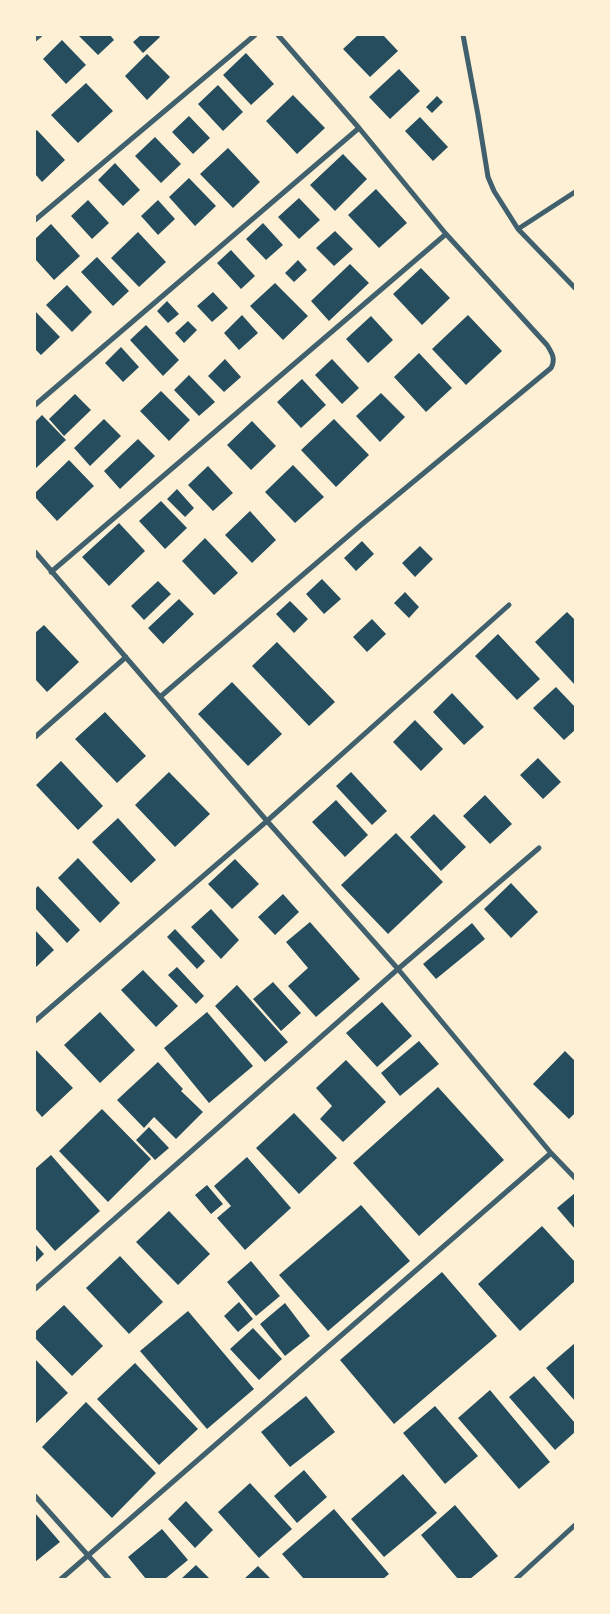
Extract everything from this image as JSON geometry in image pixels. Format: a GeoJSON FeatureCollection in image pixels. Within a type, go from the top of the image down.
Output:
{"type":"FeatureCollection","features":[{"type":"Feature","properties":{"kind":"street"},"geometry":{"type":"LineString","coordinates":[[35,39],[40,35]]}},
{"type":"Feature","properties":{"kind":"street"},"geometry":{"type":"LineString","coordinates":[[35,220],[256,35]]}},
{"type":"Feature","properties":{"kind":"street"},"geometry":{"type":"LineString","coordinates":[[160,697],[361,525],[551,368],[554,363],[553,354],[547,346],[446,234],[278,35]]}},
{"type":"Feature","properties":{"kind":"street"},"geometry":{"type":"LineString","coordinates":[[463,35],[488,177],[494,191],[518,229],[575,288]]}},
{"type":"Feature","properties":{"kind":"street"},"geometry":{"type":"LineString","coordinates":[[35,405],[358,128]]}},
{"type":"Feature","properties":{"kind":"street"},"geometry":{"type":"LineString","coordinates":[[518,229],[575,192]]}},
{"type":"Feature","properties":{"kind":"street"},"geometry":{"type":"LineString","coordinates":[[51,572],[446,234]]}},
{"type":"Feature","properties":{"kind":"street"},"geometry":{"type":"LineString","coordinates":[[35,552],[267,822],[398,969],[551,1152],[575,1178]]}},
{"type":"Feature","properties":{"kind":"street"},"geometry":{"type":"LineString","coordinates":[[35,1021],[267,822],[509,605]]}},
{"type":"Feature","properties":{"kind":"street"},"geometry":{"type":"LineString","coordinates":[[35,737],[126,657]]}},
{"type":"Feature","properties":{"kind":"street"},"geometry":{"type":"LineString","coordinates":[[35,1289],[398,969],[539,848]]}},
{"type":"Feature","properties":{"kind":"street"},"geometry":{"type":"LineString","coordinates":[[61,1579],[551,1152]]}},
{"type":"Feature","properties":{"kind":"street"},"geometry":{"type":"LineString","coordinates":[[35,1496],[109,1579]]}},
{"type":"Feature","properties":{"kind":"street"},"geometry":{"type":"LineString","coordinates":[[516,1579],[575,1525]]}},
{"type":"Feature","properties":{"kind":"building"},"geometry":{"type":"Polygon","coordinates":[[[78,35],[110,35],[114,40],[98,55],[78,35]]]}},
{"type":"Feature","properties":{"kind":"building"},"geometry":{"type":"Polygon","coordinates":[[[141,35],[158,35],[160,37],[143,53],[133,42],[141,35]]]}},
{"type":"Feature","properties":{"kind":"building"},"geometry":{"type":"Polygon","coordinates":[[[358,35],[383,35],[398,51],[370,77],[343,49],[358,35]]]}},
{"type":"Feature","properties":{"kind":"building"},"geometry":{"type":"Polygon","coordinates":[[[62,40],[86,65],[66,84],[43,59],[62,40]]]}},
{"type":"Feature","properties":{"kind":"building"},"geometry":{"type":"Polygon","coordinates":[[[246,53],[274,84],[251,105],[223,75],[246,53]]]}},
{"type":"Feature","properties":{"kind":"building"},"geometry":{"type":"Polygon","coordinates":[[[147,54],[170,77],[147,100],[125,76],[147,54]]]}},
{"type":"Feature","properties":{"kind":"building"},"geometry":{"type":"Polygon","coordinates":[[[399,69],[420,91],[390,119],[369,97],[399,69]]]}},
{"type":"Feature","properties":{"kind":"building"},"geometry":{"type":"Polygon","coordinates":[[[86,83],[113,111],[78,143],[51,115],[86,83]]]}},
{"type":"Feature","properties":{"kind":"building"},"geometry":{"type":"Polygon","coordinates":[[[218,85],[243,112],[223,131],[198,104],[218,85]]]}},
{"type":"Feature","properties":{"kind":"building"},"geometry":{"type":"Polygon","coordinates":[[[293,95],[325,128],[297,154],[266,121],[293,95]]]}},
{"type":"Feature","properties":{"kind":"building"},"geometry":{"type":"Polygon","coordinates":[[[437,96],[443,102],[432,113],[426,107],[437,96]]]}},
{"type":"Feature","properties":{"kind":"building"},"geometry":{"type":"Polygon","coordinates":[[[189,116],[210,138],[193,154],[172,132],[189,116]]]}},
{"type":"Feature","properties":{"kind":"building"},"geometry":{"type":"Polygon","coordinates":[[[420,117],[448,147],[433,161],[405,131],[420,117]]]}},
{"type":"Feature","properties":{"kind":"building"},"geometry":{"type":"Polygon","coordinates":[[[37,130],[65,160],[42,182],[35,174],[35,132],[37,130]]]}},
{"type":"Feature","properties":{"kind":"building"},"geometry":{"type":"Polygon","coordinates":[[[155,137],[181,164],[161,183],[135,156],[155,137]]]}},
{"type":"Feature","properties":{"kind":"building"},"geometry":{"type":"Polygon","coordinates":[[[228,148],[260,182],[233,208],[200,174],[228,148]]]}},
{"type":"Feature","properties":{"kind":"building"},"geometry":{"type":"Polygon","coordinates":[[[343,154],[367,179],[335,211],[310,185],[343,154]]]}},
{"type":"Feature","properties":{"kind":"building"},"geometry":{"type":"Polygon","coordinates":[[[115,163],[140,190],[123,206],[98,180],[115,163]]]}},
{"type":"Feature","properties":{"kind":"building"},"geometry":{"type":"Polygon","coordinates":[[[189,178],[216,206],[195,226],[169,197],[189,178]]]}},
{"type":"Feature","properties":{"kind":"building"},"geometry":{"type":"Polygon","coordinates":[[[376,189],[407,223],[379,248],[348,215],[376,189]]]}},
{"type":"Feature","properties":{"kind":"building"},"geometry":{"type":"Polygon","coordinates":[[[299,198],[320,220],[299,239],[278,217],[299,198]]]}},
{"type":"Feature","properties":{"kind":"building"},"geometry":{"type":"Polygon","coordinates":[[[88,200],[109,223],[92,239],[71,216],[88,200]]]}},
{"type":"Feature","properties":{"kind":"building"},"geometry":{"type":"Polygon","coordinates":[[[158,200],[175,219],[158,235],[141,216],[158,200]]]}},
{"type":"Feature","properties":{"kind":"building"},"geometry":{"type":"Polygon","coordinates":[[[263,223],[283,245],[266,260],[246,239],[263,223]]]}},
{"type":"Feature","properties":{"kind":"building"},"geometry":{"type":"Polygon","coordinates":[[[51,224],[80,256],[54,280],[35,259],[35,239],[51,224]]]}},
{"type":"Feature","properties":{"kind":"building"},"geometry":{"type":"Polygon","coordinates":[[[335,231],[353,249],[334,266],[316,248],[335,231]]]}},
{"type":"Feature","properties":{"kind":"building"},"geometry":{"type":"Polygon","coordinates":[[[138,232],[166,262],[139,287],[111,258],[138,232]]]}},
{"type":"Feature","properties":{"kind":"building"},"geometry":{"type":"Polygon","coordinates":[[[231,250],[255,276],[241,289],[217,263],[231,250]]]}},
{"type":"Feature","properties":{"kind":"building"},"geometry":{"type":"Polygon","coordinates":[[[97,257],[129,291],[113,306],[81,272],[97,257]]]}},
{"type":"Feature","properties":{"kind":"building"},"geometry":{"type":"Polygon","coordinates":[[[298,260],[307,270],[294,282],[285,273],[298,260]]]}},
{"type":"Feature","properties":{"kind":"building"},"geometry":{"type":"Polygon","coordinates":[[[350,264],[369,283],[329,321],[311,301],[350,264]]]}},
{"type":"Feature","properties":{"kind":"building"},"geometry":{"type":"Polygon","coordinates":[[[421,268],[450,298],[422,325],[393,294],[421,268]]]}},
{"type":"Feature","properties":{"kind":"building"},"geometry":{"type":"Polygon","coordinates":[[[275,283],[308,316],[283,340],[250,306],[275,283]]]}},
{"type":"Feature","properties":{"kind":"building"},"geometry":{"type":"Polygon","coordinates":[[[67,285],[92,312],[72,332],[46,305],[67,285]]]}},
{"type":"Feature","properties":{"kind":"building"},"geometry":{"type":"Polygon","coordinates":[[[213,292],[228,308],[212,322],[197,306],[213,292]]]}},
{"type":"Feature","properties":{"kind":"building"},"geometry":{"type":"Polygon","coordinates":[[[167,301],[179,314],[168,323],[157,311],[167,301]]]}},
{"type":"Feature","properties":{"kind":"building"},"geometry":{"type":"Polygon","coordinates":[[[35,311],[60,337],[41,355],[35,349],[35,311]]]}},
{"type":"Feature","properties":{"kind":"building"},"geometry":{"type":"Polygon","coordinates":[[[242,315],[258,333],[239,350],[224,333],[242,315]]]}},
{"type":"Feature","properties":{"kind":"building"},"geometry":{"type":"Polygon","coordinates":[[[468,315],[502,351],[466,385],[432,349],[468,315]]]}},
{"type":"Feature","properties":{"kind":"building"},"geometry":{"type":"Polygon","coordinates":[[[371,316],[393,340],[368,363],[346,339],[371,316]]]}},
{"type":"Feature","properties":{"kind":"building"},"geometry":{"type":"Polygon","coordinates":[[[188,321],[197,330],[184,343],[175,333],[188,321]]]}},
{"type":"Feature","properties":{"kind":"building"},"geometry":{"type":"Polygon","coordinates":[[[146,325],[179,360],[163,376],[130,340],[146,325]]]}},
{"type":"Feature","properties":{"kind":"building"},"geometry":{"type":"Polygon","coordinates":[[[121,347],[139,367],[123,382],[105,363],[121,347]]]}},
{"type":"Feature","properties":{"kind":"building"},"geometry":{"type":"Polygon","coordinates":[[[419,353],[452,388],[426,412],[394,377],[419,353]]]}},
{"type":"Feature","properties":{"kind":"building"},"geometry":{"type":"Polygon","coordinates":[[[225,359],[241,377],[224,392],[208,376],[225,359]]]}},
{"type":"Feature","properties":{"kind":"building"},"geometry":{"type":"Polygon","coordinates":[[[332,359],[359,388],[342,404],[315,375],[332,359]]]}},
{"type":"Feature","properties":{"kind":"building"},"geometry":{"type":"Polygon","coordinates":[[[189,375],[215,402],[199,416],[174,390],[189,375]]]}},
{"type":"Feature","properties":{"kind":"building"},"geometry":{"type":"Polygon","coordinates":[[[302,379],[326,405],[301,428],[277,402],[302,379]]]}},
{"type":"Feature","properties":{"kind":"building"},"geometry":{"type":"Polygon","coordinates":[[[161,391],[190,420],[169,441],[140,411],[161,391]]]}},
{"type":"Feature","properties":{"kind":"building"},"geometry":{"type":"Polygon","coordinates":[[[381,393],[405,417],[380,442],[356,416],[381,393]]]}},
{"type":"Feature","properties":{"kind":"building"},"geometry":{"type":"Polygon","coordinates":[[[75,394],[91,410],[64,436],[49,419],[75,394]]]}},
{"type":"Feature","properties":{"kind":"building"},"geometry":{"type":"Polygon","coordinates":[[[42,415],[66,440],[35,469],[35,422],[42,415]]]}},
{"type":"Feature","properties":{"kind":"building"},"geometry":{"type":"Polygon","coordinates":[[[104,419],[121,436],[90,466],[74,448],[104,419]]]}},
{"type":"Feature","properties":{"kind":"building"},"geometry":{"type":"Polygon","coordinates":[[[334,419],[369,455],[336,487],[301,450],[334,419]]]}},
{"type":"Feature","properties":{"kind":"building"},"geometry":{"type":"Polygon","coordinates":[[[252,421],[276,446],[251,470],[227,445],[252,421]]]}},
{"type":"Feature","properties":{"kind":"building"},"geometry":{"type":"Polygon","coordinates":[[[138,439],[155,456],[120,489],[104,471],[138,439]]]}},
{"type":"Feature","properties":{"kind":"building"},"geometry":{"type":"Polygon","coordinates":[[[69,460],[94,486],[57,521],[35,497],[35,493],[69,460]]]}},
{"type":"Feature","properties":{"kind":"building"},"geometry":{"type":"Polygon","coordinates":[[[293,465],[324,497],[295,523],[265,492],[293,465]]]}},
{"type":"Feature","properties":{"kind":"building"},"geometry":{"type":"Polygon","coordinates":[[[208,466],[233,493],[213,511],[188,485],[208,466]]]}},
{"type":"Feature","properties":{"kind":"building"},"geometry":{"type":"Polygon","coordinates":[[[177,489],[194,508],[185,517],[167,499],[177,489]]]}},
{"type":"Feature","properties":{"kind":"building"},"geometry":{"type":"Polygon","coordinates":[[[161,501],[187,528],[165,549],[139,521],[161,501]]]}},
{"type":"Feature","properties":{"kind":"building"},"geometry":{"type":"Polygon","coordinates":[[[250,511],[276,540],[252,563],[225,535],[250,511]]]}},
{"type":"Feature","properties":{"kind":"building"},"geometry":{"type":"Polygon","coordinates":[[[119,523],[145,551],[109,586],[82,557],[119,523]]]}},
{"type":"Feature","properties":{"kind":"building"},"geometry":{"type":"Polygon","coordinates":[[[205,538],[238,573],[214,595],[182,561],[205,538]]]}},
{"type":"Feature","properties":{"kind":"building"},"geometry":{"type":"Polygon","coordinates":[[[362,541],[374,554],[356,571],[344,558],[362,541]]]}},
{"type":"Feature","properties":{"kind":"building"},"geometry":{"type":"Polygon","coordinates":[[[420,546],[433,559],[415,577],[402,563],[420,546]]]}},
{"type":"Feature","properties":{"kind":"building"},"geometry":{"type":"Polygon","coordinates":[[[322,579],[341,599],[324,614],[306,594],[322,579]]]}},
{"type":"Feature","properties":{"kind":"building"},"geometry":{"type":"Polygon","coordinates":[[[158,581],[171,594],[144,620],[131,606],[158,581]]]}},
{"type":"Feature","properties":{"kind":"building"},"geometry":{"type":"Polygon","coordinates":[[[405,592],[419,607],[409,618],[394,603],[405,592]]]}},
{"type":"Feature","properties":{"kind":"building"},"geometry":{"type":"Polygon","coordinates":[[[179,599],[194,614],[163,644],[148,628],[179,599]]]}},
{"type":"Feature","properties":{"kind":"building"},"geometry":{"type":"Polygon","coordinates":[[[290,601],[308,619],[294,633],[276,614],[290,601]]]}},
{"type":"Feature","properties":{"kind":"building"},"geometry":{"type":"Polygon","coordinates":[[[567,612],[575,620],[575,685],[535,642],[567,612]]]}},
{"type":"Feature","properties":{"kind":"building"},"geometry":{"type":"Polygon","coordinates":[[[372,619],[386,634],[367,652],[353,637],[372,619]]]}},
{"type":"Feature","properties":{"kind":"building"},"geometry":{"type":"Polygon","coordinates":[[[44,625],[79,662],[47,692],[35,679],[35,633],[44,625]]]}},
{"type":"Feature","properties":{"kind":"building"},"geometry":{"type":"Polygon","coordinates":[[[498,634],[540,679],[517,700],[475,656],[498,634]]]}},
{"type":"Feature","properties":{"kind":"building"},"geometry":{"type":"Polygon","coordinates":[[[277,642],[335,702],[309,726],[252,666],[277,642]]]}},
{"type":"Feature","properties":{"kind":"building"},"geometry":{"type":"Polygon","coordinates":[[[232,682],[282,734],[248,766],[198,714],[232,682]]]}},
{"type":"Feature","properties":{"kind":"building"},"geometry":{"type":"Polygon","coordinates":[[[556,687],[575,707],[575,730],[564,740],[533,708],[556,687]]]}},
{"type":"Feature","properties":{"kind":"building"},"geometry":{"type":"Polygon","coordinates":[[[452,693],[484,727],[464,745],[433,712],[452,693]]]}},
{"type":"Feature","properties":{"kind":"building"},"geometry":{"type":"Polygon","coordinates":[[[105,712],[146,756],[117,783],[75,739],[105,712]]]}},
{"type":"Feature","properties":{"kind":"building"},"geometry":{"type":"Polygon","coordinates":[[[415,720],[443,749],[421,771],[393,742],[415,720]]]}},
{"type":"Feature","properties":{"kind":"building"},"geometry":{"type":"Polygon","coordinates":[[[538,758],[561,782],[543,799],[520,775],[538,758]]]}},
{"type":"Feature","properties":{"kind":"building"},"geometry":{"type":"Polygon","coordinates":[[[61,761],[103,806],[78,830],[36,785],[61,761]]]}},
{"type":"Feature","properties":{"kind":"building"},"geometry":{"type":"Polygon","coordinates":[[[169,772],[210,814],[175,847],[135,805],[169,772]]]}},
{"type":"Feature","properties":{"kind":"building"},"geometry":{"type":"Polygon","coordinates":[[[351,772],[387,811],[372,825],[336,786],[351,772]]]}},
{"type":"Feature","properties":{"kind":"building"},"geometry":{"type":"Polygon","coordinates":[[[485,795],[512,824],[490,844],[463,816],[485,795]]]}},
{"type":"Feature","properties":{"kind":"building"},"geometry":{"type":"Polygon","coordinates":[[[336,800],[368,835],[345,857],[312,822],[336,800]]]}},
{"type":"Feature","properties":{"kind":"building"},"geometry":{"type":"Polygon","coordinates":[[[434,814],[466,847],[441,871],[410,837],[434,814]]]}},
{"type":"Feature","properties":{"kind":"building"},"geometry":{"type":"Polygon","coordinates":[[[118,818],[156,860],[131,883],[92,842],[118,818]]]}},
{"type":"Feature","properties":{"kind":"building"},"geometry":{"type":"Polygon","coordinates":[[[396,833],[443,882],[388,934],[341,885],[396,833]]]}},
{"type":"Feature","properties":{"kind":"building"},"geometry":{"type":"Polygon","coordinates":[[[78,858],[120,903],[100,923],[58,878],[78,858]]]}},
{"type":"Feature","properties":{"kind":"building"},"geometry":{"type":"Polygon","coordinates":[[[235,859],[259,884],[232,909],[208,884],[235,859]]]}},
{"type":"Feature","properties":{"kind":"building"},"geometry":{"type":"Polygon","coordinates":[[[511,883],[538,912],[511,938],[484,909],[511,883]]]}},
{"type":"Feature","properties":{"kind":"building"},"geometry":{"type":"Polygon","coordinates":[[[38,886],[80,930],[67,943],[35,908],[35,889],[38,886]]]}},
{"type":"Feature","properties":{"kind":"building"},"geometry":{"type":"Polygon","coordinates":[[[283,894],[299,912],[275,935],[258,917],[283,894]]]}},
{"type":"Feature","properties":{"kind":"building"},"geometry":{"type":"Polygon","coordinates":[[[211,909],[239,940],[221,959],[191,927],[211,909]]]}},
{"type":"Feature","properties":{"kind":"building"},"geometry":{"type":"Polygon","coordinates":[[[310,922],[360,979],[316,1017],[288,986],[308,968],[286,942],[310,922]]]}},
{"type":"Feature","properties":{"kind":"building"},"geometry":{"type":"Polygon","coordinates":[[[472,923],[485,939],[436,979],[423,964],[472,923]]]}},
{"type":"Feature","properties":{"kind":"building"},"geometry":{"type":"Polygon","coordinates":[[[175,929],[205,961],[197,969],[167,937],[175,929]]]}},
{"type":"Feature","properties":{"kind":"building"},"geometry":{"type":"Polygon","coordinates":[[[35,930],[54,950],[35,968],[35,930]]]}},
{"type":"Feature","properties":{"kind":"building"},"geometry":{"type":"Polygon","coordinates":[[[177,967],[204,996],[196,1004],[168,975],[177,967]]]}},
{"type":"Feature","properties":{"kind":"building"},"geometry":{"type":"Polygon","coordinates":[[[143,970],[178,1006],[156,1027],[121,990],[143,970]]]}},
{"type":"Feature","properties":{"kind":"building"},"geometry":{"type":"Polygon","coordinates":[[[273,982],[301,1013],[281,1031],[253,999],[273,982]]]}},
{"type":"Feature","properties":{"kind":"building"},"geometry":{"type":"Polygon","coordinates":[[[237,985],[288,1042],[265,1062],[215,1006],[237,985]]]}},
{"type":"Feature","properties":{"kind":"building"},"geometry":{"type":"Polygon","coordinates":[[[382,1002],[412,1036],[377,1067],[346,1033],[382,1002]]]}},
{"type":"Feature","properties":{"kind":"building"},"geometry":{"type":"Polygon","coordinates":[[[100,1012],[135,1050],[100,1083],[64,1045],[100,1012]]]}},
{"type":"Feature","properties":{"kind":"building"},"geometry":{"type":"Polygon","coordinates":[[[207,1012],[253,1066],[209,1103],[164,1048],[207,1012]]]}},
{"type":"Feature","properties":{"kind":"building"},"geometry":{"type":"Polygon","coordinates":[[[419,1041],[439,1064],[400,1096],[381,1073],[419,1041]]]}},
{"type":"Feature","properties":{"kind":"building"},"geometry":{"type":"Polygon","coordinates":[[[35,1049],[73,1088],[42,1117],[35,1109],[35,1049]]]}},
{"type":"Feature","properties":{"kind":"building"},"geometry":{"type":"Polygon","coordinates":[[[565,1051],[575,1061],[575,1113],[569,1119],[533,1084],[565,1051]]]}},
{"type":"Feature","properties":{"kind":"building"},"geometry":{"type":"Polygon","coordinates":[[[346,1060],[386,1102],[343,1142],[320,1119],[332,1106],[316,1088],[346,1060]]]}},
{"type":"Feature","properties":{"kind":"building"},"geometry":{"type":"Polygon","coordinates":[[[158,1062],[183,1089],[181,1091],[203,1112],[176,1139],[154,1117],[144,1128],[117,1100],[158,1062]]]}},
{"type":"Feature","properties":{"kind":"building"},"geometry":{"type":"Polygon","coordinates":[[[438,1087],[504,1160],[419,1236],[353,1163],[438,1087]]]}},
{"type":"Feature","properties":{"kind":"building"},"geometry":{"type":"Polygon","coordinates":[[[102,1109],[151,1159],[108,1202],[59,1151],[102,1109]]]}},
{"type":"Feature","properties":{"kind":"building"},"geometry":{"type":"Polygon","coordinates":[[[294,1113],[337,1158],[299,1194],[256,1148],[294,1113]]]}},
{"type":"Feature","properties":{"kind":"building"},"geometry":{"type":"Polygon","coordinates":[[[149,1127],[169,1148],[155,1160],[136,1140],[149,1127]]]}},
{"type":"Feature","properties":{"kind":"building"},"geometry":{"type":"Polygon","coordinates":[[[51,1155],[100,1211],[55,1251],[35,1228],[35,1169],[51,1155]]]}},
{"type":"Feature","properties":{"kind":"building"},"geometry":{"type":"Polygon","coordinates":[[[247,1157],[291,1208],[245,1250],[217,1218],[231,1206],[214,1186],[247,1157]]]}},
{"type":"Feature","properties":{"kind":"building"},"geometry":{"type":"Polygon","coordinates":[[[207,1185],[223,1204],[211,1214],[195,1195],[207,1185]]]}},
{"type":"Feature","properties":{"kind":"building"},"geometry":{"type":"Polygon","coordinates":[[[575,1193],[575,1229],[557,1208],[575,1193]]]}},
{"type":"Feature","properties":{"kind":"building"},"geometry":{"type":"Polygon","coordinates":[[[361,1205],[410,1261],[328,1331],[279,1275],[361,1205]]]}},
{"type":"Feature","properties":{"kind":"building"},"geometry":{"type":"Polygon","coordinates":[[[169,1211],[210,1254],[178,1285],[136,1242],[169,1211]]]}},
{"type":"Feature","properties":{"kind":"building"},"geometry":{"type":"Polygon","coordinates":[[[542,1226],[575,1262],[575,1281],[520,1331],[478,1284],[542,1226]]]}},
{"type":"Feature","properties":{"kind":"building"},"geometry":{"type":"Polygon","coordinates":[[[35,1244],[44,1254],[35,1263],[35,1244]]]}},
{"type":"Feature","properties":{"kind":"building"},"geometry":{"type":"Polygon","coordinates":[[[120,1256],[163,1302],[129,1334],[86,1288],[120,1256]]]}},
{"type":"Feature","properties":{"kind":"building"},"geometry":{"type":"Polygon","coordinates":[[[251,1261],[280,1296],[256,1316],[227,1282],[251,1261]]]}},
{"type":"Feature","properties":{"kind":"building"},"geometry":{"type":"Polygon","coordinates":[[[442,1272],[497,1336],[394,1424],[340,1360],[442,1272]]]}},
{"type":"Feature","properties":{"kind":"building"},"geometry":{"type":"Polygon","coordinates":[[[239,1302],[253,1319],[238,1332],[224,1316],[239,1302]]]}},
{"type":"Feature","properties":{"kind":"building"},"geometry":{"type":"Polygon","coordinates":[[[285,1303],[310,1336],[285,1356],[260,1324],[285,1303]]]}},
{"type":"Feature","properties":{"kind":"building"},"geometry":{"type":"Polygon","coordinates":[[[64,1305],[103,1346],[72,1376],[35,1338],[35,1332],[64,1305]]]}},
{"type":"Feature","properties":{"kind":"building"},"geometry":{"type":"Polygon","coordinates":[[[188,1311],[254,1389],[207,1429],[140,1351],[188,1311]]]}},
{"type":"Feature","properties":{"kind":"building"},"geometry":{"type":"Polygon","coordinates":[[[253,1328],[282,1359],[259,1380],[230,1349],[253,1328]]]}},
{"type":"Feature","properties":{"kind":"building"},"geometry":{"type":"Polygon","coordinates":[[[575,1343],[575,1401],[546,1368],[575,1343]]]}},
{"type":"Feature","properties":{"kind":"building"},"geometry":{"type":"Polygon","coordinates":[[[35,1359],[68,1393],[35,1424],[35,1359]]]}},
{"type":"Feature","properties":{"kind":"building"},"geometry":{"type":"Polygon","coordinates":[[[135,1363],[198,1429],[159,1465],[97,1399],[135,1363]]]}},
{"type":"Feature","properties":{"kind":"building"},"geometry":{"type":"Polygon","coordinates":[[[534,1376],[575,1423],[575,1432],[555,1450],[509,1397],[534,1376]]]}},
{"type":"Feature","properties":{"kind":"building"},"geometry":{"type":"Polygon","coordinates":[[[490,1390],[550,1462],[519,1489],[458,1418],[490,1390]]]}},
{"type":"Feature","properties":{"kind":"building"},"geometry":{"type":"Polygon","coordinates":[[[306,1396],[335,1432],[290,1467],[261,1432],[306,1396]]]}},
{"type":"Feature","properties":{"kind":"building"},"geometry":{"type":"Polygon","coordinates":[[[86,1402],[156,1473],[112,1518],[42,1447],[86,1402]]]}},
{"type":"Feature","properties":{"kind":"building"},"geometry":{"type":"Polygon","coordinates":[[[435,1406],[478,1456],[445,1484],[403,1433],[435,1406]]]}},
{"type":"Feature","properties":{"kind":"building"},"geometry":{"type":"Polygon","coordinates":[[[304,1470],[327,1497],[297,1523],[274,1496],[304,1470]]]}},
{"type":"Feature","properties":{"kind":"building"},"geometry":{"type":"Polygon","coordinates":[[[403,1474],[437,1513],[384,1557],[351,1519],[403,1474]]]}},
{"type":"Feature","properties":{"kind":"building"},"geometry":{"type":"Polygon","coordinates":[[[250,1483],[292,1529],[259,1558],[218,1512],[250,1483]]]}},
{"type":"Feature","properties":{"kind":"building"},"geometry":{"type":"Polygon","coordinates":[[[186,1501],[213,1530],[195,1548],[168,1519],[186,1501]]]}},
{"type":"Feature","properties":{"kind":"building"},"geometry":{"type":"Polygon","coordinates":[[[455,1505],[498,1556],[470,1579],[458,1579],[421,1535],[455,1505]]]}},
{"type":"Feature","properties":{"kind":"building"},"geometry":{"type":"Polygon","coordinates":[[[334,1509],[389,1574],[383,1579],[304,1579],[282,1554],[334,1509]]]}},
{"type":"Feature","properties":{"kind":"building"},"geometry":{"type":"Polygon","coordinates":[[[35,1513],[60,1542],[35,1562],[35,1513]]]}},
{"type":"Feature","properties":{"kind":"building"},"geometry":{"type":"Polygon","coordinates":[[[162,1529],[188,1560],[165,1579],[146,1579],[128,1557],[162,1529]]]}},
{"type":"Feature","properties":{"kind":"building"},"geometry":{"type":"Polygon","coordinates":[[[196,1565],[210,1579],[181,1579],[196,1565]]]}},
{"type":"Feature","properties":{"kind":"building"},"geometry":{"type":"Polygon","coordinates":[[[258,1566],[271,1579],[244,1579],[258,1566]]]}}]}
